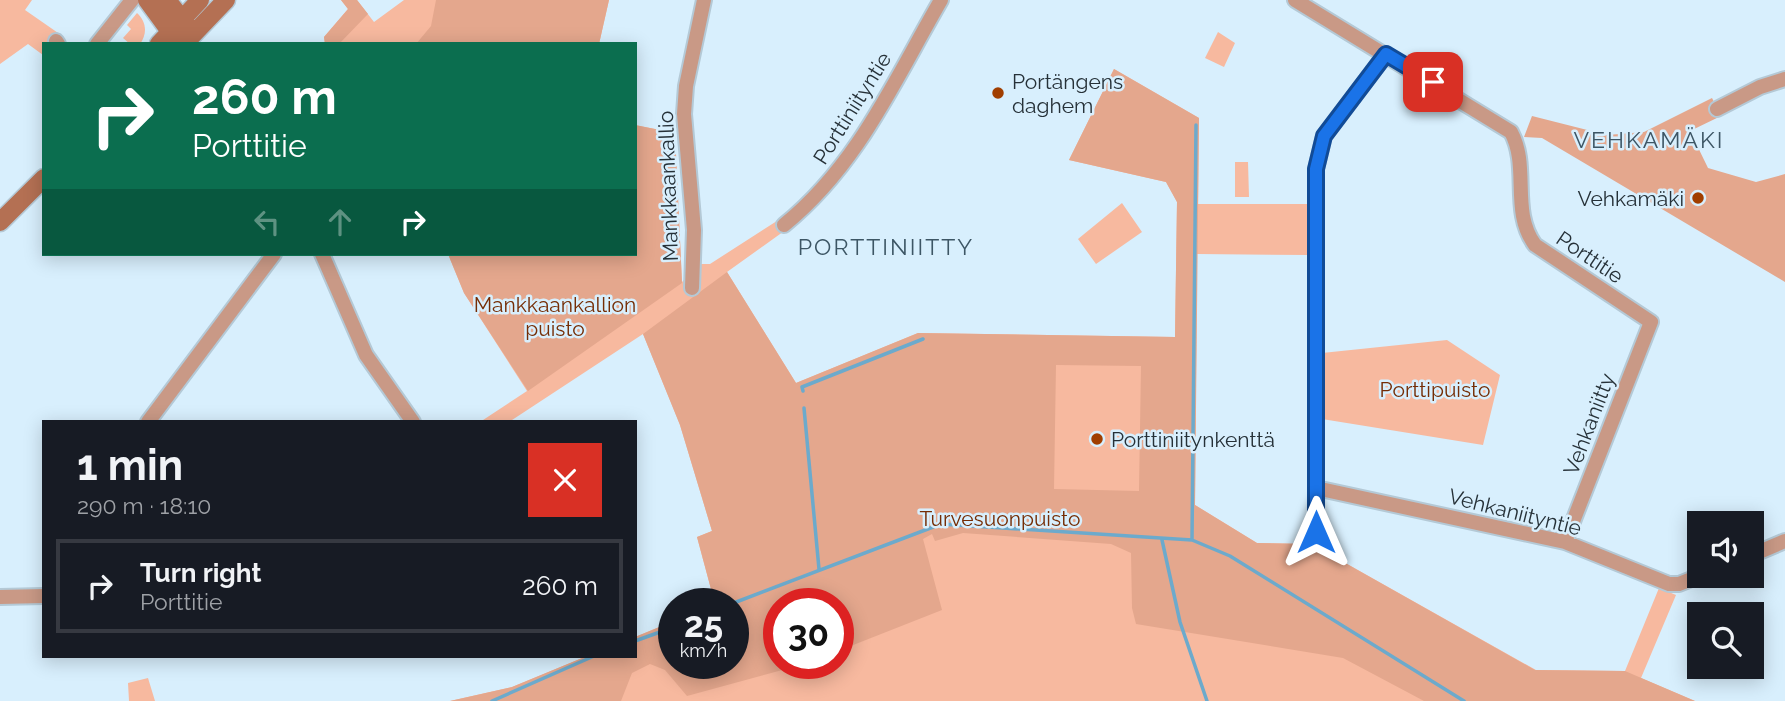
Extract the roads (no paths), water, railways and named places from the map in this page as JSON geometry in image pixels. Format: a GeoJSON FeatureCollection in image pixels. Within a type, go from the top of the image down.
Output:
{"type":"FeatureCollection","features":[{"type":"Feature","properties":{"kind":"main road"},"geometry":{"type":"LineString","coordinates":[[147,0],[182,37]]}},
{"type":"Feature","properties":{"kind":"main road"},"geometry":{"type":"LineString","coordinates":[[167,0],[182,37]]}},
{"type":"Feature","properties":{"kind":"main road"},"geometry":{"type":"LineString","coordinates":[[182,37],[200,0]]}},
{"type":"Feature","properties":{"kind":"main road"},"geometry":{"type":"LineString","coordinates":[[182,37],[226,0]]}},
{"type":"Feature","properties":{"kind":"main road"},"geometry":{"type":"LineString","coordinates":[[0,222],[42,180]]}},
{"type":"Feature","properties":{"kind":"street"},"geometry":{"type":"LineString","coordinates":[[99,42],[132,0]]}},
{"type":"Feature","properties":{"kind":"street","name":"Mankkaankallio"},"geometry":{"type":"LineString","coordinates":[[692,288],[694,230],[684,114],[686,86],[704,0]]}},
{"type":"Feature","properties":{"kind":"street","name":"Porttiniityntie"},"geometry":{"type":"LineString","coordinates":[[784,225],[809,204],[853,153],[940,0]]}},
{"type":"Feature","properties":{"kind":"street","name":"Porttitie"},"geometry":{"type":"LineString","coordinates":[[1295,0],[1511,132],[1517,146],[1521,216],[1524,230],[1535,245],[1651,322]]}},
{"type":"Feature","properties":{"kind":"street"},"geometry":{"type":"LineString","coordinates":[[1316,532],[1316,169],[1324,136],[1386,54]]}},
{"type":"Feature","properties":{"kind":"street"},"geometry":{"type":"LineString","coordinates":[[1717,109],[1760,87],[1785,79]]}},
{"type":"Feature","properties":{"kind":"street"},"geometry":{"type":"LineString","coordinates":[[150,420],[272,256]]}},
{"type":"Feature","properties":{"kind":"street"},"geometry":{"type":"LineString","coordinates":[[323,256],[366,355],[412,420]]}},
{"type":"Feature","properties":{"kind":"street","name":"Vehkaniitty"},"geometry":{"type":"LineString","coordinates":[[1565,542],[1651,322]]}},
{"type":"Feature","properties":{"kind":"street","name":"Vehkaniityntie"},"geometry":{"type":"LineString","coordinates":[[1316,488],[1565,542],[1669,584],[1687,581]]}},
{"type":"Feature","properties":{"kind":"street"},"geometry":{"type":"LineString","coordinates":[[1764,550],[1785,541]]}},
{"type":"Feature","properties":{"kind":"street"},"geometry":{"type":"LineString","coordinates":[[0,597],[42,596]]}},
{"type":"Feature","properties":{"kind":"waterway"},"geometry":{"type":"LineString","coordinates":[[1192,540],[1196,125]]}},
{"type":"Feature","properties":{"kind":"waterway"},"geometry":{"type":"LineString","coordinates":[[803,391],[802,387],[923,339]]}},
{"type":"Feature","properties":{"kind":"waterway"},"geometry":{"type":"LineString","coordinates":[[804,408],[819,569]]}},
{"type":"Feature","properties":{"kind":"waterway"},"geometry":{"type":"LineString","coordinates":[[749,597],[941,524],[1192,540],[1230,556],[1464,701]]}},
{"type":"Feature","properties":{"kind":"waterway"},"geometry":{"type":"LineString","coordinates":[[1162,540],[1180,622],[1207,701]]}},
{"type":"Feature","properties":{"kind":"waterway"},"geometry":{"type":"LineString","coordinates":[[637,640],[658,633]]}},
{"type":"Feature","properties":{"kind":"waterway"},"geometry":{"type":"LineString","coordinates":[[492,701],[589,658]]}},
{"type":"Feature","properties":{"kind":"place","name":"Portängens daghem"},"geometry":{"type":"Point","coordinates":[998,93]}},
{"type":"Feature","properties":{"kind":"place","name":"Vehkamäki"},"geometry":{"type":"Point","coordinates":[1698,198]}},
{"type":"Feature","properties":{"kind":"place","name":"Porttiniitynkenttä"},"geometry":{"type":"Point","coordinates":[1097,439]}},
{"type":"Feature","properties":{"kind":"district","name":"VEHKAMÄKI"},"geometry":{"type":"Point","coordinates":[1649,139]}},
{"type":"Feature","properties":{"kind":"district","name":"PORTTINIITTY"},"geometry":{"type":"Point","coordinates":[886,246]}},
{"type":"Feature","properties":{"kind":"park label","name":"Mankkaankallion puisto"},"geometry":{"type":"Point","coordinates":[555,316]}},
{"type":"Feature","properties":{"kind":"park label","name":"Porttipuisto"},"geometry":{"type":"Point","coordinates":[1435,389]}},
{"type":"Feature","properties":{"kind":"park label","name":"Turvesuonpuisto"},"geometry":{"type":"Point","coordinates":[1000,518]}}]}
